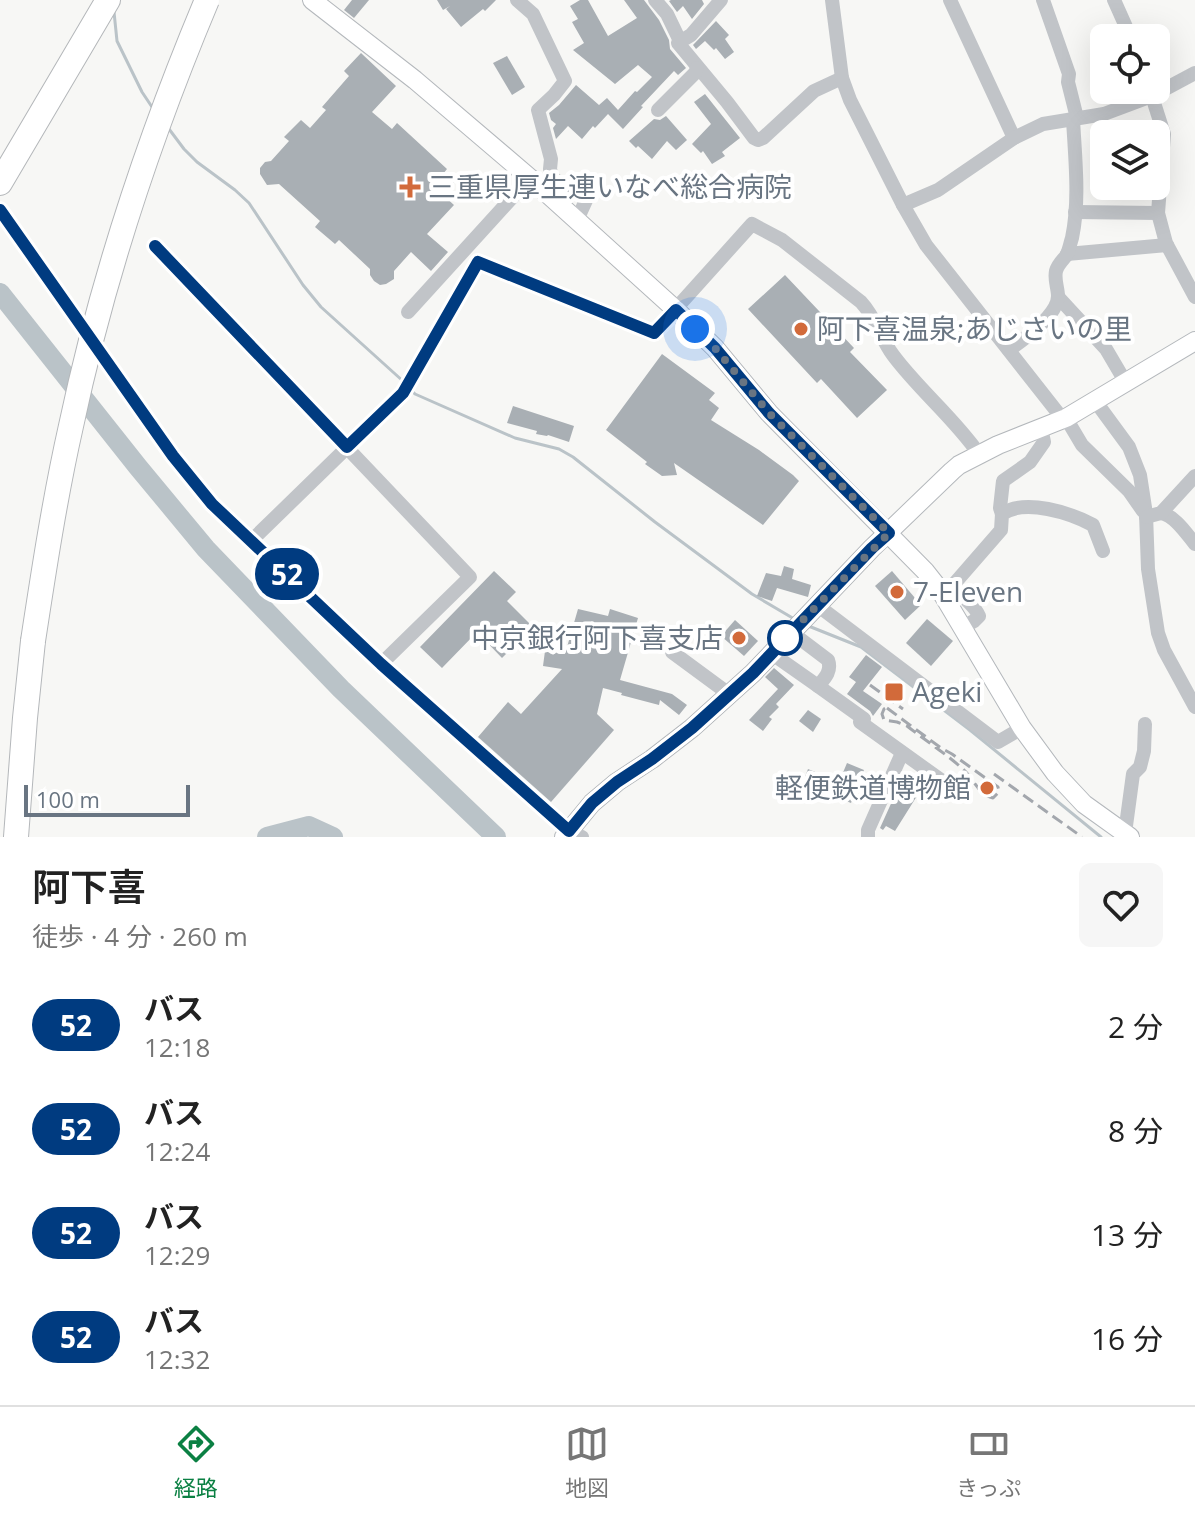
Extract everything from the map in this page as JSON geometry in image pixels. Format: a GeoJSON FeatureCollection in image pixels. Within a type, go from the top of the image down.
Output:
{"type":"FeatureCollection","features":[{"type":"Feature","properties":{"kind":"highway"},"geometry":{"type":"LineString","coordinates":[[0,183],[108,0]]}},
{"type":"Feature","properties":{"kind":"highway"},"geometry":{"type":"LineString","coordinates":[[16,837],[33,641],[70,427],[106,285],[143,166],[207,0]]}},
{"type":"Feature","properties":{"kind":"street"},"geometry":{"type":"LineString","coordinates":[[312,0],[393,62],[530,178],[715,348],[769,413],[925,571],[963,627],[1022,728],[1066,787],[1127,835]]}},
{"type":"Feature","properties":{"kind":"street"},"geometry":{"type":"LineString","coordinates":[[517,0],[533,14],[565,81],[538,110],[551,159],[552,177],[558,182],[583,189],[587,198],[577,220]]}},
{"type":"Feature","properties":{"kind":"street"},"geometry":{"type":"LineString","coordinates":[[655,0],[667,14],[680,41],[678,43],[758,140],[792,114],[814,91],[842,78]]}},
{"type":"Feature","properties":{"kind":"street"},"geometry":{"type":"LineString","coordinates":[[680,41],[691,35],[721,0]]}},
{"type":"Feature","properties":{"kind":"street"},"geometry":{"type":"LineString","coordinates":[[832,0],[842,78],[861,126],[926,245],[1082,445],[1151,515]]}},
{"type":"Feature","properties":{"kind":"street"},"geometry":{"type":"LineString","coordinates":[[950,0],[1014,138]]}},
{"type":"Feature","properties":{"kind":"street"},"geometry":{"type":"LineString","coordinates":[[1043,0],[1069,74],[1075,119],[1073,235],[1055,275],[1059,298],[1106,349],[1126,383]]}},
{"type":"Feature","properties":{"kind":"street"},"geometry":{"type":"LineString","coordinates":[[1114,0],[1125,24]]}},
{"type":"Feature","properties":{"kind":"street"},"geometry":{"type":"LineString","coordinates":[[658,110],[697,68]]}},
{"type":"Feature","properties":{"kind":"street"},"geometry":{"type":"LineString","coordinates":[[1170,84],[1195,73]]}},
{"type":"Feature","properties":{"kind":"street"},"geometry":{"type":"LineString","coordinates":[[903,205],[938,190],[1014,138],[1043,124],[1104,114],[1126,104]]}},
{"type":"Feature","properties":{"kind":"street"},"geometry":{"type":"LineString","coordinates":[[1154,104],[1164,134],[1158,213],[1167,245],[1195,297]]}},
{"type":"Feature","properties":{"kind":"street"},"geometry":{"type":"LineString","coordinates":[[408,312],[530,178]]}},
{"type":"Feature","properties":{"kind":"street"},"geometry":{"type":"LineString","coordinates":[[0,210],[173,456],[212,504],[381,664],[572,835],[592,803],[692,728],[729,694],[959,465],[1096,402],[1195,341]]}},
{"type":"Feature","properties":{"kind":"street"},"geometry":{"type":"LineString","coordinates":[[1075,212],[1158,213]]}},
{"type":"Feature","properties":{"kind":"street"},"geometry":{"type":"LineString","coordinates":[[250,542],[403,393],[478,262],[654,333],[752,224],[782,240],[868,309],[893,355],[968,437],[979,454]]}},
{"type":"Feature","properties":{"kind":"street"},"geometry":{"type":"LineString","coordinates":[[1067,254],[1167,245]]}},
{"type":"Feature","properties":{"kind":"street"},"geometry":{"type":"LineString","coordinates":[[155,246],[470,577],[381,664]]}},
{"type":"Feature","properties":{"kind":"street"},"geometry":{"type":"LineString","coordinates":[[1009,350],[1037,328],[1059,298]]}},
{"type":"Feature","properties":{"kind":"street"},"geometry":{"type":"LineString","coordinates":[[1096,402],[1133,455],[1140,475],[1151,515],[1148,569],[1158,633],[1195,707]]}},
{"type":"Feature","properties":{"kind":"street"},"geometry":{"type":"LineString","coordinates":[[963,627],[979,616],[978,611],[961,596],[954,584],[1001,530],[1003,481],[1030,462],[1044,442],[1041,428]]}},
{"type":"Feature","properties":{"kind":"street"},"geometry":{"type":"LineString","coordinates":[[1151,515],[1195,476]]}},
{"type":"Feature","properties":{"kind":"street"},"geometry":{"type":"LineString","coordinates":[[1002,514],[1010,509],[1026,508],[1054,510],[1075,516],[1093,525],[1103,551]]}},
{"type":"Feature","properties":{"kind":"street"},"geometry":{"type":"LineString","coordinates":[[1151,515],[1167,514],[1195,544]]}},
{"type":"Feature","properties":{"kind":"street"},"geometry":{"type":"LineString","coordinates":[[803,620],[830,665],[818,686]]}},
{"type":"Feature","properties":{"kind":"street"},"geometry":{"type":"LineString","coordinates":[[803,620],[998,742],[1022,728]]}},
{"type":"Feature","properties":{"kind":"street"},"geometry":{"type":"LineString","coordinates":[[672,652],[729,694]]}},
{"type":"Feature","properties":{"kind":"street"},"geometry":{"type":"LineString","coordinates":[[771,653],[864,719],[860,722],[945,783]]}},
{"type":"Feature","properties":{"kind":"street"},"geometry":{"type":"LineString","coordinates":[[1127,835],[1133,774],[1140,767],[1144,751],[1145,724]]}},
{"type":"Feature","properties":{"kind":"street"},"geometry":{"type":"LineString","coordinates":[[868,837],[868,830],[902,753]]}},
{"type":"Feature","properties":{"kind":"building"},"geometry":{"type":"Polygon","coordinates":[[[352,0],[369,0],[354,18],[344,10],[352,0]]]}},
{"type":"Feature","properties":{"kind":"building"},"geometry":{"type":"Polygon","coordinates":[[[437,0],[496,0],[461,27],[446,9],[450,6],[443,10],[437,0]]]}},
{"type":"Feature","properties":{"kind":"building"},"geometry":{"type":"Polygon","coordinates":[[[580,0],[588,0],[608,36],[637,18],[624,0],[644,0],[659,20],[670,49],[686,68],[678,75],[674,71],[623,129],[608,114],[582,139],[568,126],[556,139],[553,128],[556,124],[549,113],[576,85],[599,105],[607,98],[618,110],[652,77],[638,65],[615,84],[573,50],[584,43],[572,22],[578,19],[570,6],[580,0]]]}},
{"type":"Feature","properties":{"kind":"building"},"geometry":{"type":"Polygon","coordinates":[[[671,0],[702,0],[704,4],[692,19],[683,6],[677,12],[671,0]]]}},
{"type":"Feature","properties":{"kind":"building"},"geometry":{"type":"Polygon","coordinates":[[[716,21],[729,35],[725,39],[734,52],[725,59],[705,41],[696,49],[693,45],[716,21]]]}},
{"type":"Feature","properties":{"kind":"building"},"geometry":{"type":"Polygon","coordinates":[[[361,53],[396,86],[372,112],[392,129],[397,123],[447,169],[443,174],[454,183],[443,195],[454,205],[427,234],[448,252],[431,271],[411,252],[394,271],[394,279],[380,285],[370,275],[370,269],[339,240],[335,244],[315,227],[320,221],[279,184],[267,185],[260,174],[260,168],[289,141],[284,137],[301,120],[310,128],[326,110],[322,107],[349,76],[344,71],[361,53]]]}},
{"type":"Feature","properties":{"kind":"building"},"geometry":{"type":"Polygon","coordinates":[[[507,56],[525,87],[512,95],[493,63],[507,56]]]}},
{"type":"Feature","properties":{"kind":"building"},"geometry":{"type":"Polygon","coordinates":[[[705,94],[740,138],[722,152],[725,156],[712,164],[703,151],[701,153],[692,144],[711,124],[694,102],[705,94]]]}},
{"type":"Feature","properties":{"kind":"building"},"geometry":{"type":"Polygon","coordinates":[[[666,116],[687,140],[676,150],[667,141],[652,159],[629,141],[654,119],[660,120],[666,116]]]}},
{"type":"Feature","properties":{"kind":"building","name":"阿下喜温泉;あじさいの里"},"geometry":{"type":"Polygon","coordinates":[[[785,275],[854,348],[850,352],[887,390],[857,418],[821,379],[817,383],[748,309],[785,275]]]}},
{"type":"Feature","properties":{"kind":"building"},"geometry":{"type":"Polygon","coordinates":[[[662,354],[715,393],[709,400],[719,408],[711,420],[759,450],[799,481],[763,525],[674,463],[677,475],[662,476],[606,430],[662,354]]]}},
{"type":"Feature","properties":{"kind":"building"},"geometry":{"type":"Polygon","coordinates":[[[513,406],[574,426],[569,442],[507,423],[513,406]]]}},
{"type":"Feature","properties":{"kind":"building"},"geometry":{"type":"Polygon","coordinates":[[[784,566],[794,569],[792,579],[811,585],[808,597],[777,588],[772,601],[757,596],[766,573],[781,576],[784,566]]]}},
{"type":"Feature","properties":{"kind":"building"},"geometry":{"type":"Polygon","coordinates":[[[494,571],[516,592],[507,601],[533,627],[502,658],[477,632],[442,668],[420,647],[494,571]]]}},
{"type":"Feature","properties":{"kind":"building"},"geometry":{"type":"Polygon","coordinates":[[[892,571],[921,605],[905,620],[875,586],[892,571]]]}},
{"type":"Feature","properties":{"kind":"building"},"geometry":{"type":"Polygon","coordinates":[[[578,609],[608,616],[610,609],[638,618],[620,680],[672,694],[687,705],[679,715],[660,700],[659,705],[603,688],[597,714],[614,730],[551,802],[478,737],[508,702],[521,714],[562,669],[543,666],[545,651],[565,654],[578,609]]]}},
{"type":"Feature","properties":{"kind":"building"},"geometry":{"type":"Polygon","coordinates":[[[927,619],[953,641],[931,666],[906,643],[927,619]]]}},
{"type":"Feature","properties":{"kind":"building","name":"中京銀行阿下喜支店"},"geometry":{"type":"Polygon","coordinates":[[[735,620],[758,641],[744,656],[721,636],[735,620]]]}},
{"type":"Feature","properties":{"kind":"building"},"geometry":{"type":"Polygon","coordinates":[[[866,655],[882,667],[863,691],[882,704],[873,716],[847,694],[856,682],[849,677],[866,655]]]}},
{"type":"Feature","properties":{"kind":"building"},"geometry":{"type":"Polygon","coordinates":[[[774,668],[794,685],[776,704],[779,707],[769,717],[772,719],[763,731],[749,720],[778,689],[765,677],[774,668]]]}},
{"type":"Feature","properties":{"kind":"building"},"geometry":{"type":"Polygon","coordinates":[[[808,710],[821,719],[813,732],[799,721],[808,710]]]}},
{"type":"Feature","properties":{"kind":"building"},"geometry":{"type":"Polygon","coordinates":[[[847,763],[864,770],[851,803],[817,786],[812,799],[799,793],[808,769],[839,782],[847,763]]]}},
{"type":"Feature","properties":{"kind":"building"},"geometry":{"type":"Polygon","coordinates":[[[905,778],[922,788],[895,831],[886,826],[883,830],[880,828],[905,778]]]}},
{"type":"Feature","properties":{"kind":"waterway"},"geometry":{"type":"LineString","coordinates":[[114,12],[117,41],[152,107]]}},
{"type":"Feature","properties":{"kind":"waterway"},"geometry":{"type":"LineString","coordinates":[[169,129],[197,162],[249,203],[321,307],[404,382]]}},
{"type":"Feature","properties":{"kind":"waterway"},"geometry":{"type":"LineString","coordinates":[[0,293],[206,549],[341,689],[496,837]]}},
{"type":"Feature","properties":{"kind":"waterway"},"geometry":{"type":"LineString","coordinates":[[412,391],[515,438],[559,449],[573,457],[752,594],[796,620]]}},
{"type":"Feature","properties":{"kind":"waterway"},"geometry":{"type":"LineString","coordinates":[[806,625],[861,647],[970,730],[1101,837]]}},
{"type":"Feature","properties":{"kind":"waterway"},"geometry":{"type":"LineString","coordinates":[[267,837],[309,826],[333,837]]}},
{"type":"Feature","properties":{"kind":"railway"},"geometry":{"type":"LineString","coordinates":[[870,685],[903,709]]}},
{"type":"Feature","properties":{"kind":"railway"},"geometry":{"type":"LineString","coordinates":[[887,708],[998,787],[999,792],[993,798],[984,794],[958,765],[907,726],[884,720],[882,714],[887,708]]}},
{"type":"Feature","properties":{"kind":"railway"},"geometry":{"type":"LineString","coordinates":[[994,774],[1082,837]]}},
{"type":"Feature","properties":{"kind":"bus line","name":"52"},"geometry":{"type":"LineString","coordinates":[[0,210],[173,456],[212,504],[381,664],[569,831],[592,803],[692,728],[753,673],[889,533],[769,413],[715,348],[676,310],[654,333],[478,262],[403,393],[347,447],[155,246]]}},
{"type":"Feature","properties":{"kind":"place","name":"三重県厚生連いなべ総合病院"},"geometry":{"type":"Point","coordinates":[410,187]}},
{"type":"Feature","properties":{"kind":"place","name":"阿下喜温泉;あじさいの里"},"geometry":{"type":"Point","coordinates":[801,329]}},
{"type":"Feature","properties":{"kind":"place","name":"7-Eleven"},"geometry":{"type":"Point","coordinates":[897,592]}},
{"type":"Feature","properties":{"kind":"place","name":"中京銀行阿下喜支店"},"geometry":{"type":"Point","coordinates":[739,638]}},
{"type":"Feature","properties":{"kind":"place","name":"Ageki"},"geometry":{"type":"Point","coordinates":[894,692]}},
{"type":"Feature","properties":{"kind":"place","name":"軽便鉄道博物館"},"geometry":{"type":"Point","coordinates":[987,788]}},
{"type":"Feature","properties":{"kind":"route"},"geometry":{"type":"LineString","coordinates":[[695,329],[715,348],[769,413],[889,533],[785,638]]}}]}
